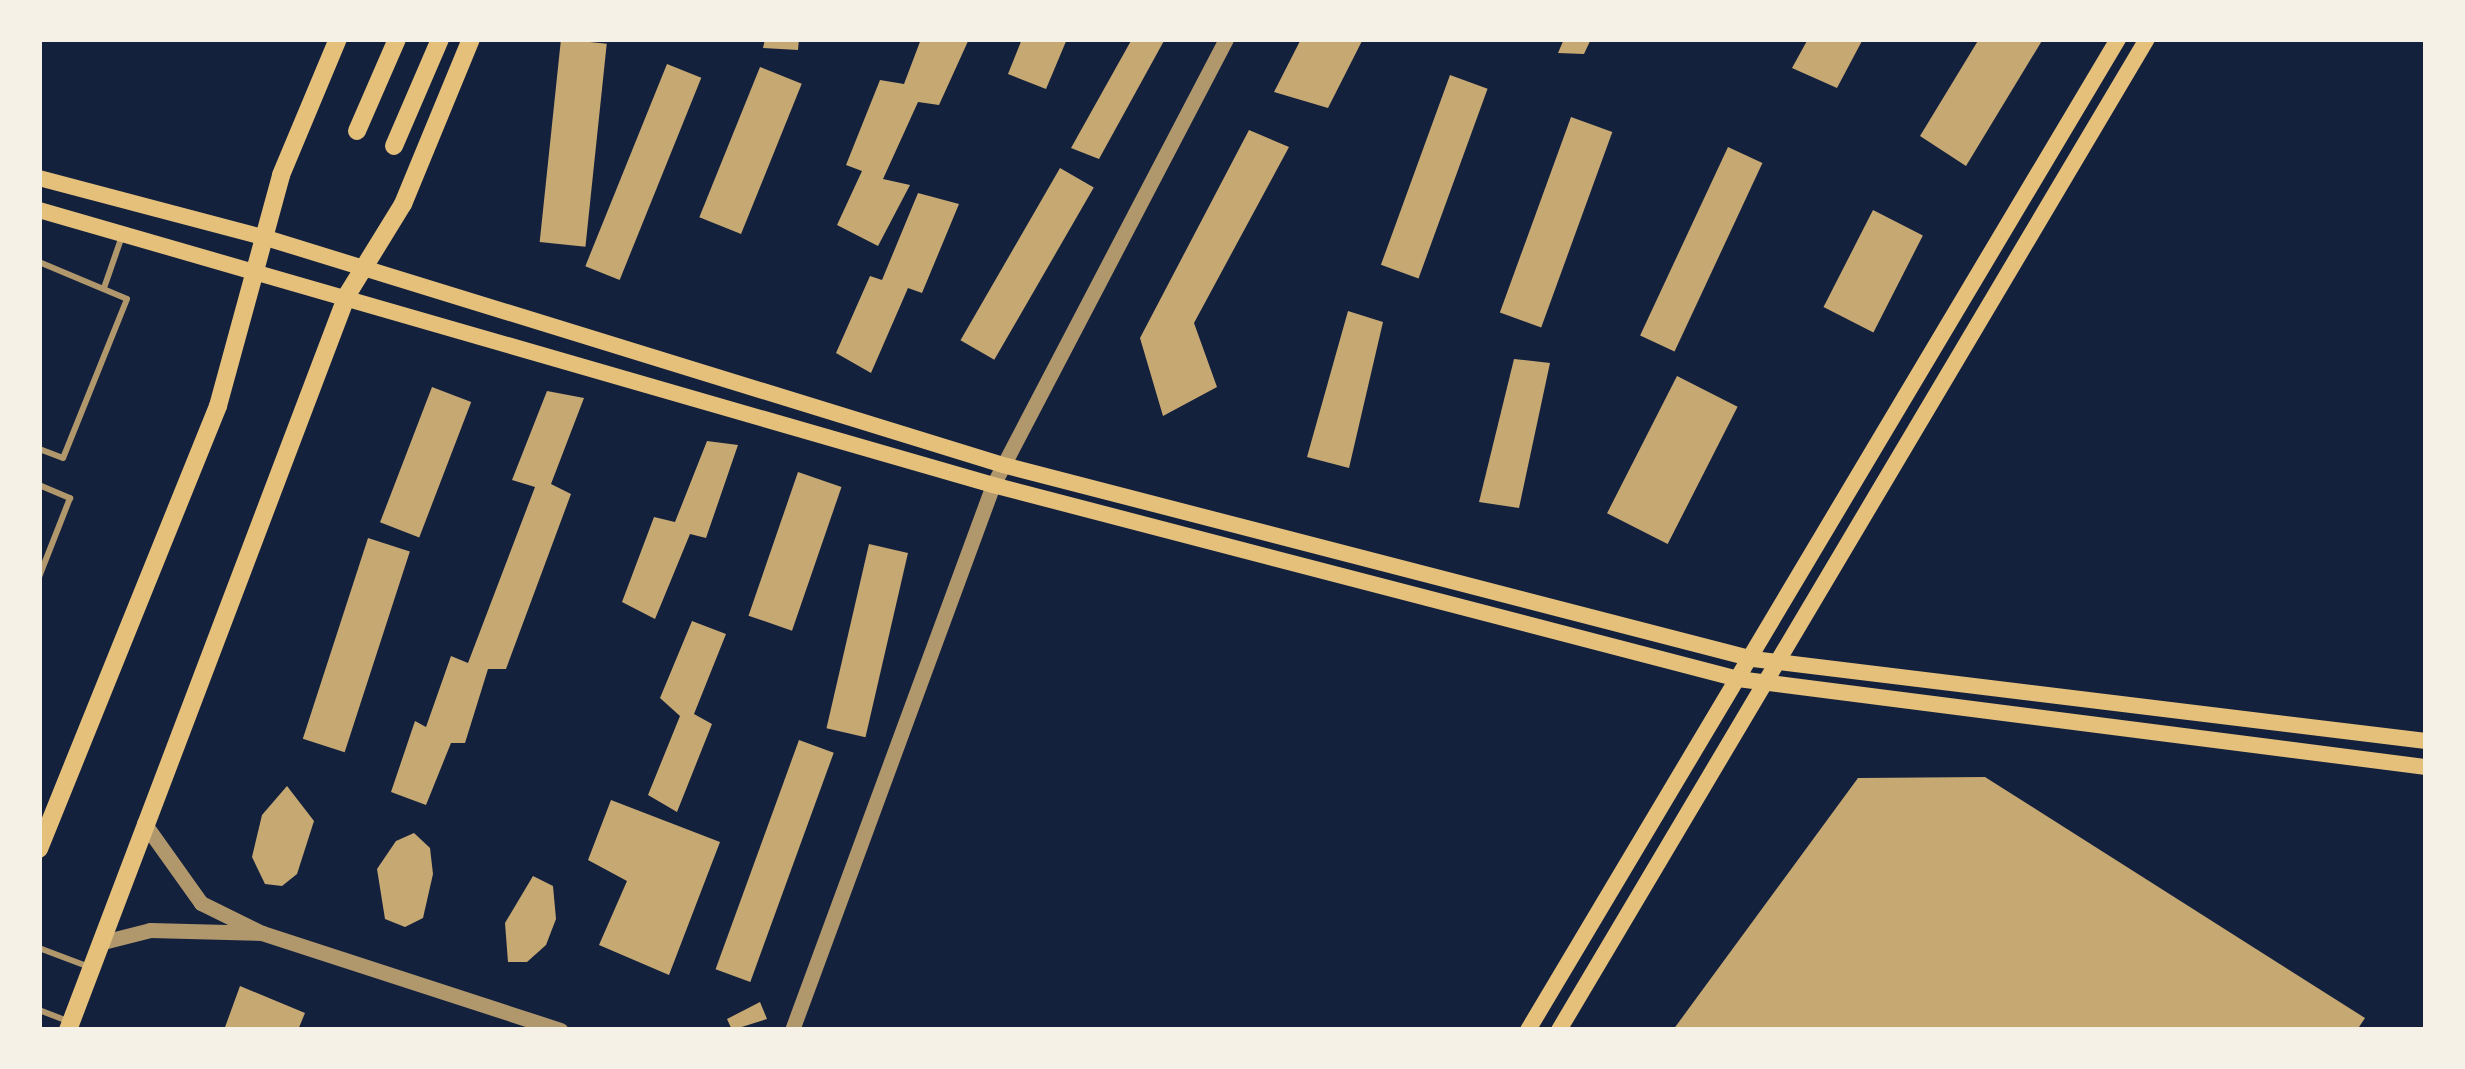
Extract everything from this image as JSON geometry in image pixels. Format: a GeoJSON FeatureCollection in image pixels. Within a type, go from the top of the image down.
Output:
{"type":"FeatureCollection","features":[{"type":"Feature","properties":{"kind":"main road"},"geometry":{"type":"LineString","coordinates":[[39,849],[218,406],[262,237],[338,39]]}},
{"type":"Feature","properties":{"kind":"main road"},"geometry":{"type":"LineString","coordinates":[[357,131],[398,39]]}},
{"type":"Feature","properties":{"kind":"main road"},"geometry":{"type":"LineString","coordinates":[[394,146],[440,39]]}},
{"type":"Feature","properties":{"kind":"main road"},"geometry":{"type":"LineString","coordinates":[[69,1026],[347,295],[403,204],[471,39]]}},
{"type":"Feature","properties":{"kind":"main road"},"geometry":{"type":"LineString","coordinates":[[1528,1030],[2118,39]]}},
{"type":"Feature","properties":{"kind":"main road"},"geometry":{"type":"LineString","coordinates":[[1559,1030],[2147,39]]}},
{"type":"Feature","properties":{"kind":"main road"},"geometry":{"type":"LineString","coordinates":[[39,178],[262,237],[1003,465],[1753,659],[2426,741]]}},
{"type":"Feature","properties":{"kind":"main road"},"geometry":{"type":"LineString","coordinates":[[39,210],[253,273],[347,295],[993,485],[1738,680],[2426,767]]}},
{"type":"Feature","properties":{"kind":"street"},"geometry":{"type":"LineString","coordinates":[[792,1030],[993,485],[1226,39]]}},
{"type":"Feature","properties":{"kind":"street"},"geometry":{"type":"LineString","coordinates":[[144,823],[201,903],[262,933],[561,1030]]}},
{"type":"Feature","properties":{"kind":"street"},"geometry":{"type":"LineString","coordinates":[[99,943],[150,930],[262,933]]}},
{"type":"Feature","properties":{"kind":"lane"},"geometry":{"type":"LineString","coordinates":[[104,288],[122,236]]}},
{"type":"Feature","properties":{"kind":"lane"},"geometry":{"type":"LineString","coordinates":[[39,262],[127,299],[63,458],[39,448]]}},
{"type":"Feature","properties":{"kind":"lane"},"geometry":{"type":"LineString","coordinates":[[39,485],[70,498],[39,578]]}},
{"type":"Feature","properties":{"kind":"lane"},"geometry":{"type":"LineString","coordinates":[[39,948],[91,967]]}},
{"type":"Feature","properties":{"kind":"lane"},"geometry":{"type":"LineString","coordinates":[[39,1010],[69,1026]]}},
{"type":"Feature","properties":{"kind":"building"},"geometry":{"type":"Polygon","coordinates":[[[561,39],[607,44],[585,247],[540,242],[561,39]]]}},
{"type":"Feature","properties":{"kind":"building"},"geometry":{"type":"Polygon","coordinates":[[[765,39],[799,39],[798,50],[763,48],[765,39]]]}},
{"type":"Feature","properties":{"kind":"building"},"geometry":{"type":"Polygon","coordinates":[[[921,39],[969,39],[939,105],[918,102],[883,179],[910,185],[878,246],[837,225],[862,171],[846,165],[880,80],[904,84],[921,39]]]}},
{"type":"Feature","properties":{"kind":"building"},"geometry":{"type":"Polygon","coordinates":[[[1022,39],[1067,39],[1046,89],[1008,74],[1022,39]]]}},
{"type":"Feature","properties":{"kind":"building"},"geometry":{"type":"Polygon","coordinates":[[[1132,39],[1165,39],[1099,159],[1071,148],[1132,39]]]}},
{"type":"Feature","properties":{"kind":"building"},"geometry":{"type":"Polygon","coordinates":[[[1301,39],[1363,39],[1328,108],[1274,92],[1301,39]]]}},
{"type":"Feature","properties":{"kind":"building"},"geometry":{"type":"Polygon","coordinates":[[[1564,39],[1591,39],[1584,54],[1558,53],[1564,39]]]}},
{"type":"Feature","properties":{"kind":"building"},"geometry":{"type":"Polygon","coordinates":[[[1808,39],[1863,39],[1837,88],[1792,68],[1808,39]]]}},
{"type":"Feature","properties":{"kind":"building"},"geometry":{"type":"Polygon","coordinates":[[[1979,39],[2043,39],[1966,166],[1920,136],[1979,39]]]}},
{"type":"Feature","properties":{"kind":"building"},"geometry":{"type":"Polygon","coordinates":[[[667,64],[701,78],[620,280],[585,266],[667,64]]]}},
{"type":"Feature","properties":{"kind":"building"},"geometry":{"type":"Polygon","coordinates":[[[760,67],[802,84],[741,234],[699,217],[760,67]]]}},
{"type":"Feature","properties":{"kind":"building"},"geometry":{"type":"Polygon","coordinates":[[[1450,75],[1488,89],[1418,278],[1381,265],[1450,75]]]}},
{"type":"Feature","properties":{"kind":"building"},"geometry":{"type":"Polygon","coordinates":[[[1571,117],[1612,132],[1541,328],[1500,312],[1571,117]]]}},
{"type":"Feature","properties":{"kind":"building"},"geometry":{"type":"Polygon","coordinates":[[[1249,130],[1289,147],[1194,323],[1217,387],[1163,416],[1140,338],[1249,130]]]}},
{"type":"Feature","properties":{"kind":"building"},"geometry":{"type":"Polygon","coordinates":[[[1728,147],[1762,163],[1675,352],[1640,336],[1728,147]]]}},
{"type":"Feature","properties":{"kind":"building"},"geometry":{"type":"Polygon","coordinates":[[[1060,168],[1094,188],[994,360],[960,340],[1060,168]]]}},
{"type":"Feature","properties":{"kind":"building"},"geometry":{"type":"Polygon","coordinates":[[[918,193],[959,204],[922,293],[908,288],[871,373],[836,353],[870,276],[882,280],[918,193]]]}},
{"type":"Feature","properties":{"kind":"building"},"geometry":{"type":"Polygon","coordinates":[[[1873,210],[1923,235],[1873,333],[1824,307],[1873,210]]]}},
{"type":"Feature","properties":{"kind":"building"},"geometry":{"type":"Polygon","coordinates":[[[1348,311],[1383,322],[1349,468],[1307,457],[1348,311]]]}},
{"type":"Feature","properties":{"kind":"building"},"geometry":{"type":"Polygon","coordinates":[[[1514,359],[1550,363],[1519,508],[1479,502],[1514,359]]]}},
{"type":"Feature","properties":{"kind":"building"},"geometry":{"type":"Polygon","coordinates":[[[1677,376],[1738,407],[1668,544],[1607,513],[1677,376]]]}},
{"type":"Feature","properties":{"kind":"building"},"geometry":{"type":"Polygon","coordinates":[[[432,387],[471,402],[419,537],[380,522],[432,387]]]}},
{"type":"Feature","properties":{"kind":"building"},"geometry":{"type":"Polygon","coordinates":[[[547,391],[584,398],[551,484],[571,494],[506,669],[488,669],[465,743],[451,743],[426,805],[391,792],[415,721],[426,727],[451,656],[468,663],[535,487],[512,480],[547,391]]]}},
{"type":"Feature","properties":{"kind":"building"},"geometry":{"type":"Polygon","coordinates":[[[707,441],[738,445],[706,538],[690,534],[655,619],[622,602],[654,517],[675,522],[707,441]]]}},
{"type":"Feature","properties":{"kind":"building"},"geometry":{"type":"Polygon","coordinates":[[[798,472],[841,487],[792,631],[749,616],[798,472]]]}},
{"type":"Feature","properties":{"kind":"building"},"geometry":{"type":"Polygon","coordinates":[[[368,538],[410,552],[345,752],[303,739],[368,538]]]}},
{"type":"Feature","properties":{"kind":"building"},"geometry":{"type":"Polygon","coordinates":[[[869,544],[908,553],[865,737],[826,728],[869,544]]]}},
{"type":"Feature","properties":{"kind":"building"},"geometry":{"type":"Polygon","coordinates":[[[692,621],[726,634],[694,714],[712,724],[677,812],[648,795],[680,716],[660,698],[692,621]]]}},
{"type":"Feature","properties":{"kind":"building"},"geometry":{"type":"Polygon","coordinates":[[[799,740],[834,753],[750,982],[716,969],[799,740]]]}},
{"type":"Feature","properties":{"kind":"building"},"geometry":{"type":"Polygon","coordinates":[[[1985,777],[2365,1018],[2357,1030],[1673,1030],[1858,778],[1985,777]]]}},
{"type":"Feature","properties":{"kind":"building"},"geometry":{"type":"Polygon","coordinates":[[[287,786],[314,821],[297,874],[282,886],[265,884],[252,857],[262,815],[287,786]]]}},
{"type":"Feature","properties":{"kind":"building"},"geometry":{"type":"Polygon","coordinates":[[[611,800],[720,842],[669,975],[599,945],[627,881],[588,860],[611,800]]]}},
{"type":"Feature","properties":{"kind":"building"},"geometry":{"type":"Polygon","coordinates":[[[414,833],[430,848],[433,874],[423,918],[405,927],[385,919],[377,869],[396,841],[414,833]]]}},
{"type":"Feature","properties":{"kind":"building"},"geometry":{"type":"Polygon","coordinates":[[[533,876],[553,886],[556,919],[546,945],[527,962],[508,962],[505,923],[533,876]]]}},
{"type":"Feature","properties":{"kind":"building"},"geometry":{"type":"Polygon","coordinates":[[[240,986],[305,1013],[298,1030],[224,1030],[240,986]]]}},
{"type":"Feature","properties":{"kind":"building"},"geometry":{"type":"Polygon","coordinates":[[[760,1002],[767,1019],[732,1030],[727,1019],[760,1002]]]}}]}
